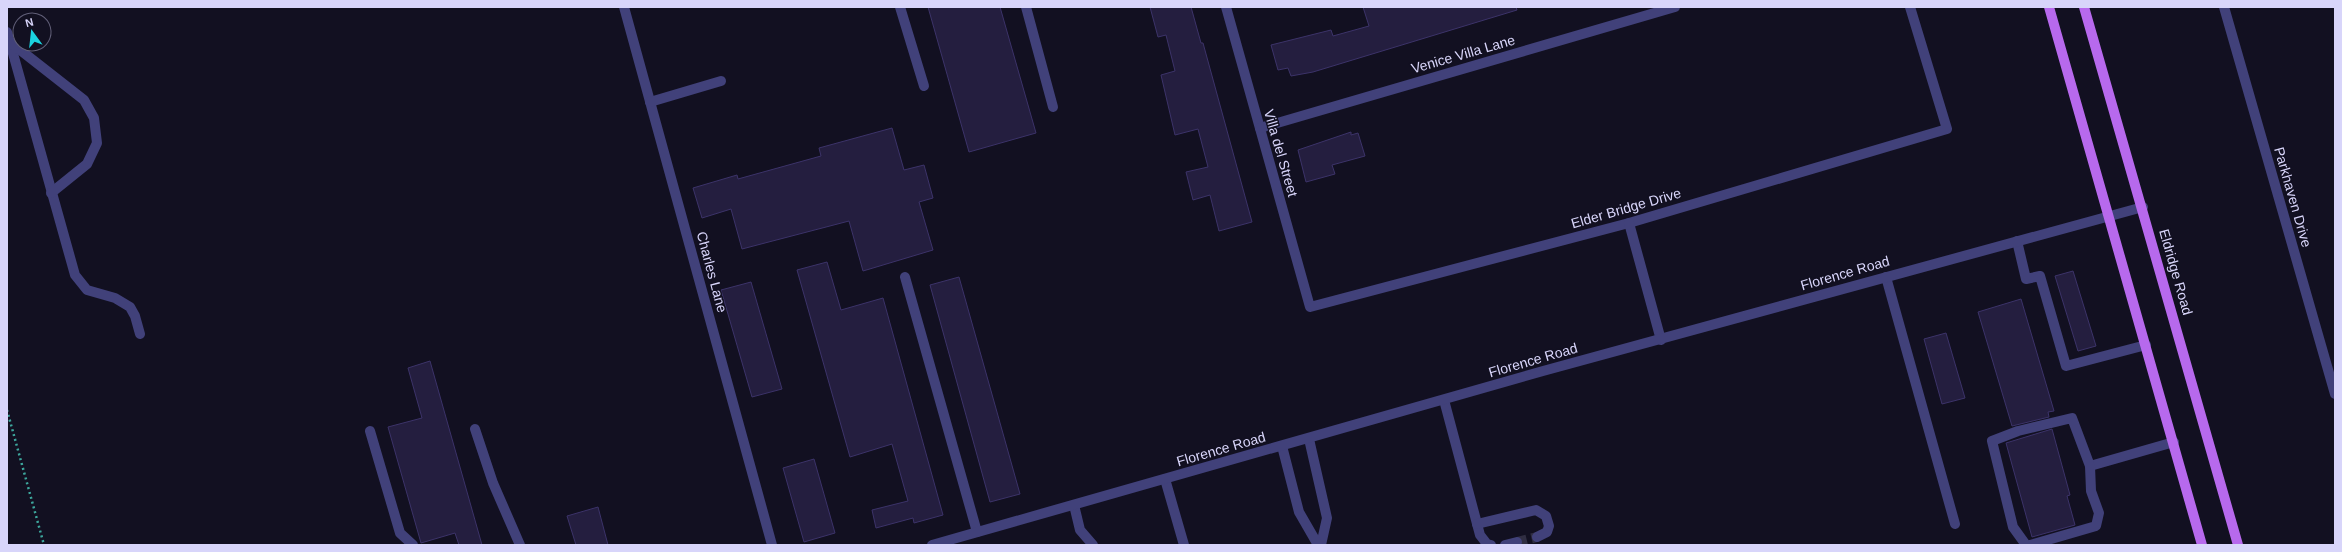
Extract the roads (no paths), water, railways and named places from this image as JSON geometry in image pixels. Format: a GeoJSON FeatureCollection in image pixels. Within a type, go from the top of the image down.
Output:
{"type":"FeatureCollection","features":[{"type":"Feature","properties":{"kind":"main road"},"geometry":{"type":"LineString","coordinates":[[2049,7],[2110,216],[2202,545]]}},
{"type":"Feature","properties":{"kind":"main road","name":"Eldridge Road"},"geometry":{"type":"LineString","coordinates":[[2084,7],[2238,545]]}},
{"type":"Feature","properties":{"kind":"street","name":"Charles Lane"},"geometry":{"type":"LineString","coordinates":[[624,7],[772,545]]}},
{"type":"Feature","properties":{"kind":"street"},"geometry":{"type":"LineString","coordinates":[[900,7],[924,86]]}},
{"type":"Feature","properties":{"kind":"street"},"geometry":{"type":"LineString","coordinates":[[1026,7],[1053,107]]}},
{"type":"Feature","properties":{"kind":"street","name":"Villa del Street"},"geometry":{"type":"LineString","coordinates":[[1226,7],[1310,307]]}},
{"type":"Feature","properties":{"kind":"street","name":"Venice Villa Lane"},"geometry":{"type":"LineString","coordinates":[[1260,128],[1675,7]]}},
{"type":"Feature","properties":{"kind":"street","name":"Elder Bridge Drive"},"geometry":{"type":"LineString","coordinates":[[1310,307],[1629,223],[1947,129],[1910,7]]}},
{"type":"Feature","properties":{"kind":"street","name":"Parkhaven Drive"},"geometry":{"type":"LineString","coordinates":[[2224,7],[2335,394]]}},
{"type":"Feature","properties":{"kind":"street"},"geometry":{"type":"LineString","coordinates":[[8,37],[75,275],[87,290],[115,298],[130,307],[135,316],[140,334]]}},
{"type":"Feature","properties":{"kind":"street"},"geometry":{"type":"LineString","coordinates":[[8,37],[84,100],[94,118],[97,143],[87,164],[51,193]]}},
{"type":"Feature","properties":{"kind":"street"},"geometry":{"type":"LineString","coordinates":[[650,102],[721,81]]}},
{"type":"Feature","properties":{"kind":"street","name":"Florence Road"},"geometry":{"type":"LineString","coordinates":[[932,545],[1886,276],[2142,207]]}},
{"type":"Feature","properties":{"kind":"street"},"geometry":{"type":"LineString","coordinates":[[1629,223],[1661,340]]}},
{"type":"Feature","properties":{"kind":"street"},"geometry":{"type":"LineString","coordinates":[[2017,241],[2026,279],[2040,276],[2066,366],[2146,344]]}},
{"type":"Feature","properties":{"kind":"street"},"geometry":{"type":"LineString","coordinates":[[1886,276],[1955,524]]}},
{"type":"Feature","properties":{"kind":"street"},"geometry":{"type":"LineString","coordinates":[[905,277],[977,532]]}},
{"type":"Feature","properties":{"kind":"street"},"geometry":{"type":"LineString","coordinates":[[1444,400],[1480,535],[1487,544],[1491,545]]}},
{"type":"Feature","properties":{"kind":"street"},"geometry":{"type":"LineString","coordinates":[[2026,545],[2013,527],[1992,441],[2018,431],[2072,418],[2090,466],[2091,491],[2099,513],[2096,526],[2030,545]]}},
{"type":"Feature","properties":{"kind":"street"},"geometry":{"type":"LineString","coordinates":[[475,429],[493,483],[520,545]]}},
{"type":"Feature","properties":{"kind":"street"},"geometry":{"type":"LineString","coordinates":[[370,431],[400,533],[413,545]]}},
{"type":"Feature","properties":{"kind":"street"},"geometry":{"type":"LineString","coordinates":[[1309,439],[1327,518],[1319,545]]}},
{"type":"Feature","properties":{"kind":"street"},"geometry":{"type":"LineString","coordinates":[[2090,466],[2174,442]]}},
{"type":"Feature","properties":{"kind":"street"},"geometry":{"type":"LineString","coordinates":[[1282,446],[1299,512],[1319,545]]}},
{"type":"Feature","properties":{"kind":"street"},"geometry":{"type":"LineString","coordinates":[[1165,480],[1184,545]]}},
{"type":"Feature","properties":{"kind":"street"},"geometry":{"type":"LineString","coordinates":[[1074,505],[1080,530],[1093,545]]}},
{"type":"Feature","properties":{"kind":"street"},"geometry":{"type":"LineString","coordinates":[[1477,524],[1536,510],[1546,516],[1550,526],[1547,532],[1537,537]]}},
{"type":"Feature","properties":{"kind":"street"},"geometry":{"type":"LineString","coordinates":[[1506,545],[1518,542]]}},
{"type":"Feature","properties":{"kind":"tunnel"},"geometry":{"type":"LineString","coordinates":[[1517,542],[1537,537]]}}]}
